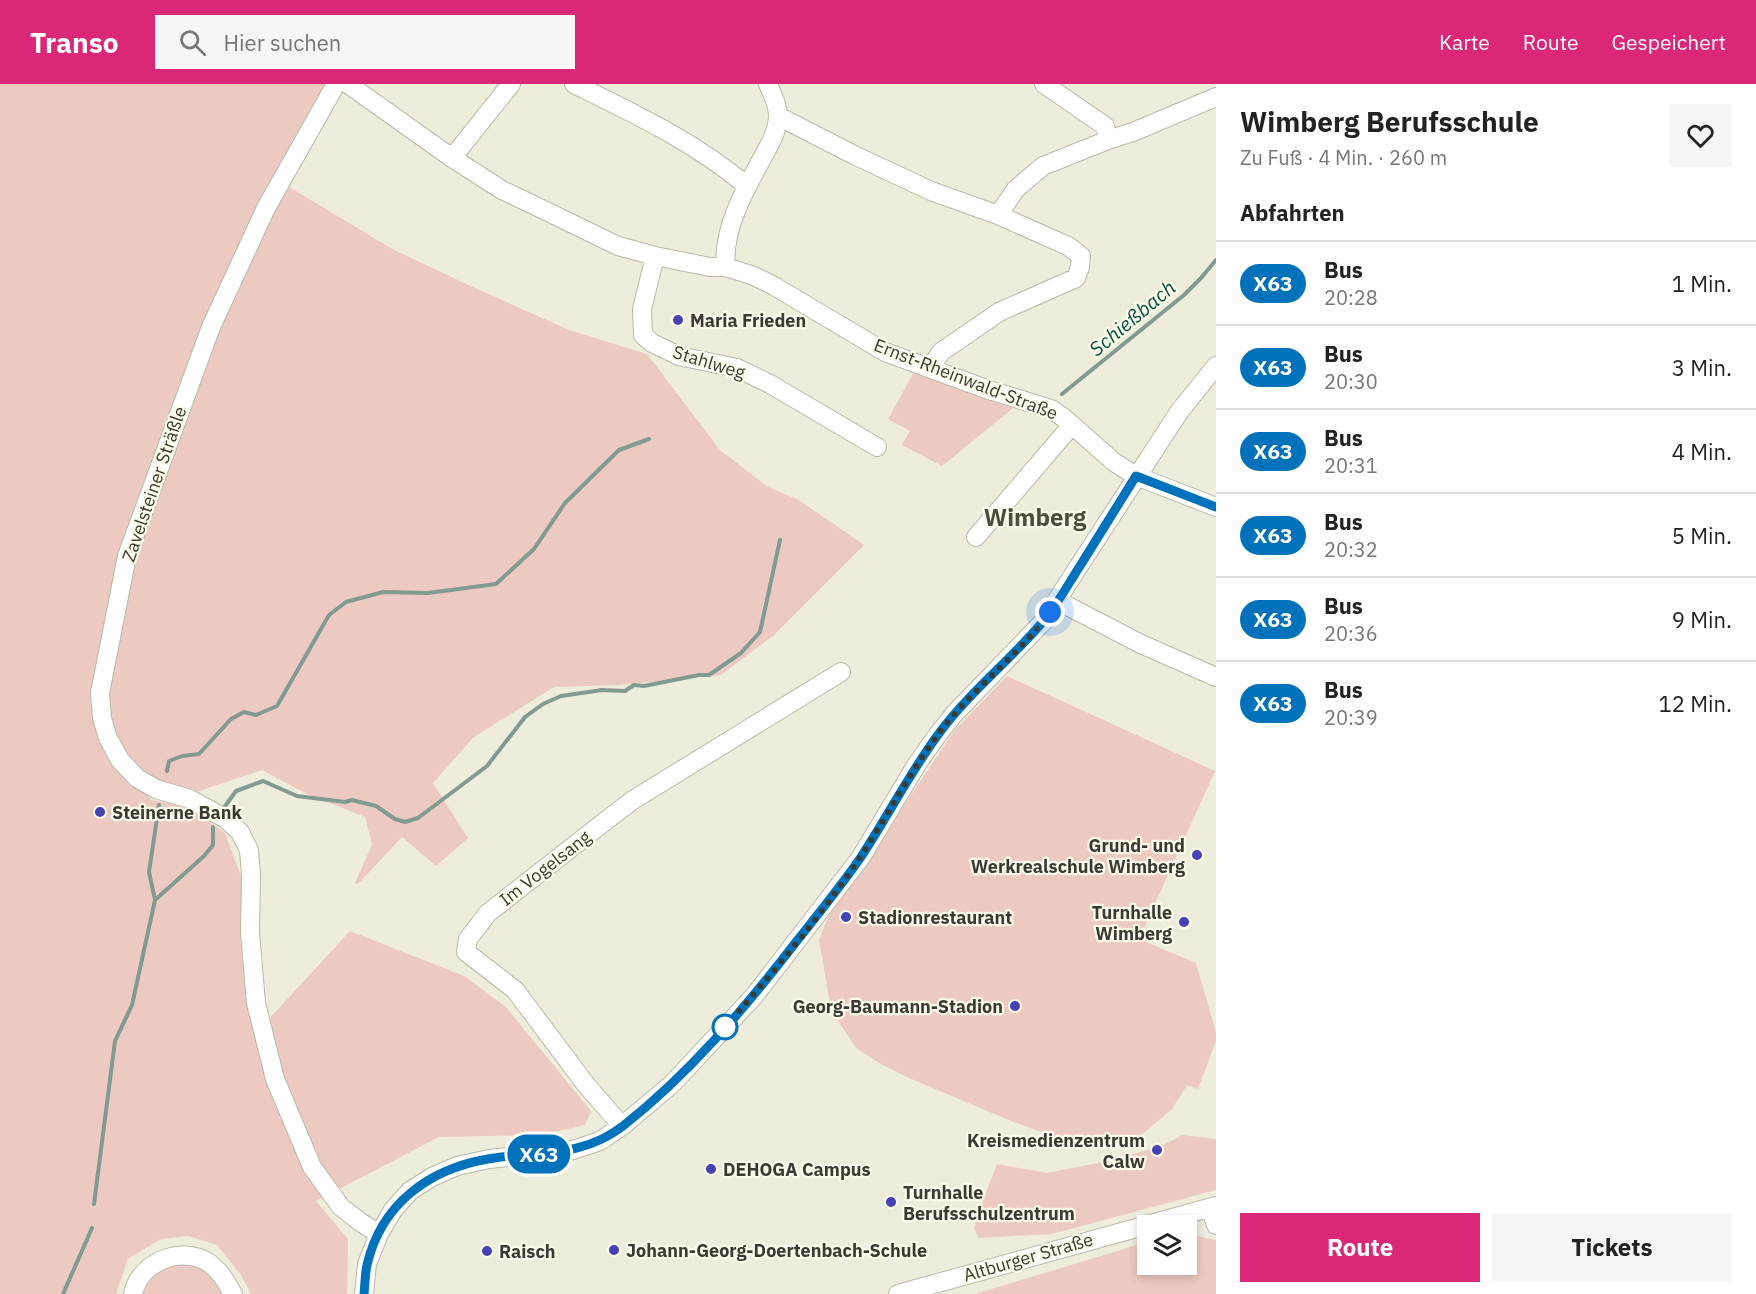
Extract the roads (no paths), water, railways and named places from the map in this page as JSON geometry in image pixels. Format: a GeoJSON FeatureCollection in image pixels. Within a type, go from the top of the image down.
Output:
{"type":"FeatureCollection","features":[{"type":"Feature","properties":{"kind":"street","name":"Zavelsteiner Sträßle"},"geometry":{"type":"LineString","coordinates":[[336,84],[266,208],[211,327],[127,556],[100,693],[102,718],[108,738],[120,760],[138,778],[156,789],[190,799],[226,819],[240,832],[249,850],[250,933],[256,1003],[275,1079],[312,1167],[341,1207],[379,1234]]}},
{"type":"Feature","properties":{"kind":"street","name":"Ernst-Rheinwald-Straße"},"geometry":{"type":"LineString","coordinates":[[348,84],[452,158],[502,190],[618,246],[710,267],[726,267],[754,276],[885,352],[1051,409],[1072,424],[1114,462],[1136,476],[1216,507]]}},
{"type":"Feature","properties":{"kind":"street"},"geometry":{"type":"LineString","coordinates":[[452,158],[511,84]]}},
{"type":"Feature","properties":{"kind":"street"},"geometry":{"type":"LineString","coordinates":[[574,84],[670,131],[732,173],[747,186]]}},
{"type":"Feature","properties":{"kind":"street"},"geometry":{"type":"LineString","coordinates":[[726,267],[724,252],[736,213],[747,186],[775,135],[778,116],[768,84]]}},
{"type":"Feature","properties":{"kind":"street"},"geometry":{"type":"LineString","coordinates":[[1044,84],[1105,126],[1108,140]]}},
{"type":"Feature","properties":{"kind":"street"},"geometry":{"type":"LineString","coordinates":[[998,215],[1016,189],[1043,166],[1216,97]]}},
{"type":"Feature","properties":{"kind":"street"},"geometry":{"type":"LineString","coordinates":[[778,116],[854,155],[931,190],[998,215],[1068,246],[1081,256],[1076,278],[999,312],[941,352],[930,368]]}},
{"type":"Feature","properties":{"kind":"street","name":"Stahlweg"},"geometry":{"type":"LineString","coordinates":[[655,256],[642,309],[643,335],[652,343],[679,356],[737,368],[770,384],[877,447]]}},
{"type":"Feature","properties":{"kind":"street"},"geometry":{"type":"LineString","coordinates":[[364,1294],[367,1264],[379,1234],[393,1210],[410,1191],[432,1177],[458,1166],[489,1159],[573,1150],[600,1141],[622,1126],[672,1084],[755,994],[861,857],[917,764],[939,733],[955,713],[1022,645],[1058,601],[1179,412],[1216,366]]}},
{"type":"Feature","properties":{"kind":"street","name":"Ernst-Rheinwald-Straße"},"geometry":{"type":"LineString","coordinates":[[976,537],[1072,424]]}},
{"type":"Feature","properties":{"kind":"street"},"geometry":{"type":"LineString","coordinates":[[1058,601],[1141,644],[1216,677]]}},
{"type":"Feature","properties":{"kind":"street","name":"Im Vogelsang"},"geometry":{"type":"LineString","coordinates":[[622,1126],[587,1086],[515,990],[466,952],[468,939],[488,913],[633,800],[841,672]]}},
{"type":"Feature","properties":{"kind":"street","name":"Altburger Straße"},"geometry":{"type":"LineString","coordinates":[[898,1294],[1158,1220],[1214,1213]]}},
{"type":"Feature","properties":{"kind":"street"},"geometry":{"type":"LineString","coordinates":[[133,1294],[139,1278],[146,1269],[166,1258],[182,1255],[198,1258],[213,1266],[233,1294]]}},
{"type":"Feature","properties":{"kind":"waterway","name":"Schießbach"},"geometry":{"type":"LineString","coordinates":[[1062,394],[1184,295],[1216,260]]}},
{"type":"Feature","properties":{"kind":"waterway"},"geometry":{"type":"LineString","coordinates":[[167,771],[169,761],[182,756],[199,754],[231,719],[244,712],[256,715],[277,706],[329,615],[346,602],[383,592],[428,593],[496,584],[534,549],[565,503],[619,450],[649,439]]}},
{"type":"Feature","properties":{"kind":"waterway"},"geometry":{"type":"LineString","coordinates":[[223,809],[236,791],[263,781],[297,796],[345,802],[352,800],[376,806],[395,819],[405,822],[418,818],[487,766],[525,717],[543,704],[561,696],[602,690],[625,691],[634,685],[644,686],[709,675],[741,653],[760,632],[780,540]]}},
{"type":"Feature","properties":{"kind":"waterway"},"geometry":{"type":"LineString","coordinates":[[94,1204],[115,1041],[132,1005],[155,900],[149,872],[159,805]]}},
{"type":"Feature","properties":{"kind":"waterway"},"geometry":{"type":"LineString","coordinates":[[155,900],[213,845],[213,827]]}},
{"type":"Feature","properties":{"kind":"waterway"},"geometry":{"type":"LineString","coordinates":[[63,1294],[92,1228]]}},
{"type":"Feature","properties":{"kind":"place","name":"Maria Frieden"},"geometry":{"type":"Point","coordinates":[678,320]}},
{"type":"Feature","properties":{"kind":"place","name":"Steinerne Bank"},"geometry":{"type":"Point","coordinates":[100,812]}},
{"type":"Feature","properties":{"kind":"place","name":"Grund- und Werkrealschule Wimberg"},"geometry":{"type":"Point","coordinates":[1197,855]}},
{"type":"Feature","properties":{"kind":"place","name":"Stadionrestaurant"},"geometry":{"type":"Point","coordinates":[846,917]}},
{"type":"Feature","properties":{"kind":"place","name":"Turnhalle Wimberg"},"geometry":{"type":"Point","coordinates":[1184,922]}},
{"type":"Feature","properties":{"kind":"place","name":"Georg-Baumann-Stadion"},"geometry":{"type":"Point","coordinates":[1015,1006]}},
{"type":"Feature","properties":{"kind":"place","name":"Kreismedienzentrum Calw"},"geometry":{"type":"Point","coordinates":[1157,1150]}},
{"type":"Feature","properties":{"kind":"place","name":"DEHOGA Campus"},"geometry":{"type":"Point","coordinates":[711,1169]}},
{"type":"Feature","properties":{"kind":"place","name":"Turnhalle Berufsschulzentrum"},"geometry":{"type":"Point","coordinates":[891,1202]}},
{"type":"Feature","properties":{"kind":"place","name":"Johann-Georg-Doertenbach-Schule"},"geometry":{"type":"Point","coordinates":[614,1250]}},
{"type":"Feature","properties":{"kind":"place","name":"Raisch"},"geometry":{"type":"Point","coordinates":[487,1251]}},
{"type":"Feature","properties":{"kind":"district","name":"Wimberg"},"geometry":{"type":"Point","coordinates":[1035,517]}}]}
